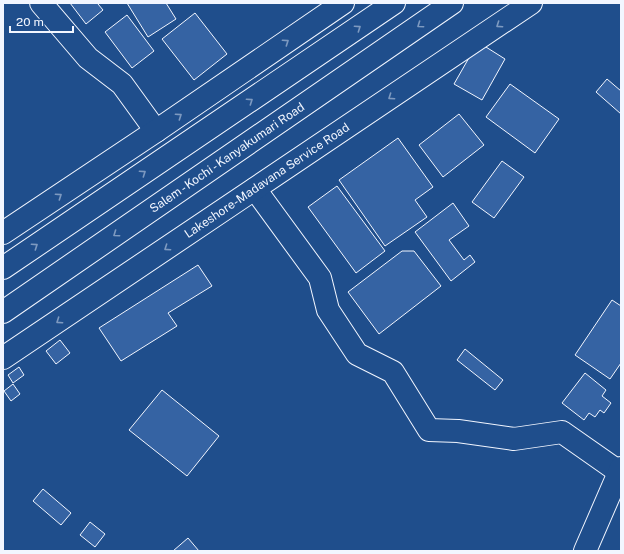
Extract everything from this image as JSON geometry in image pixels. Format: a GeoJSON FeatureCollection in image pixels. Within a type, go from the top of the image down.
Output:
{"type":"FeatureCollection","features":[{"type":"Feature","properties":{"kind":"main road"},"geometry":{"type":"LineString","coordinates":[[41,3],[88,58],[122,84],[156,131]]}},
{"type":"Feature","properties":{"kind":"main road"},"geometry":{"type":"LineString","coordinates":[[3,233],[156,131],[343,3]]}},
{"type":"Feature","properties":{"kind":"main road"},"geometry":{"type":"LineString","coordinates":[[3,268],[394,3]]}},
{"type":"Feature","properties":{"kind":"main road","name":"Salem - Kochi - Kanyakumari Road"},"geometry":{"type":"LineString","coordinates":[[3,312],[452,3]]}},
{"type":"Feature","properties":{"kind":"main road","name":"Lakeshore-Madavana Service Road"},"geometry":{"type":"LineString","coordinates":[[3,358],[531,3]]}},
{"type":"Feature","properties":{"kind":"main road"},"geometry":{"type":"LineString","coordinates":[[255,189],[320,278],[328,310],[357,354],[393,372],[429,430],[458,431],[514,439],[562,432],[620,470],[585,551]]}},
{"type":"Feature","properties":{"kind":"building"},"geometry":{"type":"Polygon","coordinates":[[[70,3],[100,3],[98,4],[103,10],[86,24],[70,3]]]}},
{"type":"Feature","properties":{"kind":"building"},"geometry":{"type":"Polygon","coordinates":[[[127,3],[166,3],[176,19],[148,37],[127,3]]]}},
{"type":"Feature","properties":{"kind":"building"},"geometry":{"type":"Polygon","coordinates":[[[195,13],[227,54],[194,80],[162,39],[195,13]]]}},
{"type":"Feature","properties":{"kind":"building"},"geometry":{"type":"Polygon","coordinates":[[[127,15],[154,51],[132,68],[105,32],[127,15]]]}},
{"type":"Feature","properties":{"kind":"building"},"geometry":{"type":"Polygon","coordinates":[[[478,42],[505,59],[482,100],[454,84],[478,42]]]}},
{"type":"Feature","properties":{"kind":"building"},"geometry":{"type":"Polygon","coordinates":[[[607,79],[621,91],[621,114],[596,92],[607,79]]]}},
{"type":"Feature","properties":{"kind":"building"},"geometry":{"type":"Polygon","coordinates":[[[510,84],[559,119],[535,153],[486,117],[510,84]]]}},
{"type":"Feature","properties":{"kind":"building"},"geometry":{"type":"Polygon","coordinates":[[[459,114],[484,145],[443,177],[419,145],[459,114]]]}},
{"type":"Feature","properties":{"kind":"building"},"geometry":{"type":"Polygon","coordinates":[[[398,138],[433,187],[415,200],[427,217],[385,246],[339,180],[398,138]]]}},
{"type":"Feature","properties":{"kind":"building"},"geometry":{"type":"Polygon","coordinates":[[[502,161],[524,177],[494,218],[472,202],[502,161]]]}},
{"type":"Feature","properties":{"kind":"building"},"geometry":{"type":"Polygon","coordinates":[[[337,186],[385,251],[356,273],[308,207],[337,186]]]}},
{"type":"Feature","properties":{"kind":"building"},"geometry":{"type":"Polygon","coordinates":[[[453,203],[469,226],[449,240],[464,260],[470,255],[475,262],[451,281],[415,232],[453,203]]]}},
{"type":"Feature","properties":{"kind":"building"},"geometry":{"type":"Polygon","coordinates":[[[402,251],[414,251],[441,286],[379,334],[348,292],[402,251]]]}},
{"type":"Feature","properties":{"kind":"building"},"geometry":{"type":"Polygon","coordinates":[[[198,265],[212,286],[168,313],[177,326],[121,361],[99,328],[198,265]]]}},
{"type":"Feature","properties":{"kind":"building"},"geometry":{"type":"Polygon","coordinates":[[[612,300],[621,306],[621,363],[610,379],[575,355],[612,300]]]}},
{"type":"Feature","properties":{"kind":"building"},"geometry":{"type":"Polygon","coordinates":[[[60,340],[70,353],[56,364],[46,351],[60,340]]]}},
{"type":"Feature","properties":{"kind":"building"},"geometry":{"type":"Polygon","coordinates":[[[465,349],[503,380],[495,390],[457,360],[465,349]]]}},
{"type":"Feature","properties":{"kind":"building"},"geometry":{"type":"Polygon","coordinates":[[[19,367],[24,375],[13,383],[8,375],[19,367]]]}},
{"type":"Feature","properties":{"kind":"building"},"geometry":{"type":"Polygon","coordinates":[[[585,373],[606,390],[602,396],[611,403],[604,413],[600,410],[595,417],[589,413],[584,420],[562,403],[585,373]]]}},
{"type":"Feature","properties":{"kind":"building"},"geometry":{"type":"Polygon","coordinates":[[[13,384],[20,394],[11,401],[4,391],[13,384]]]}},
{"type":"Feature","properties":{"kind":"building"},"geometry":{"type":"Polygon","coordinates":[[[162,390],[219,436],[187,476],[129,430],[162,390]]]}},
{"type":"Feature","properties":{"kind":"building"},"geometry":{"type":"Polygon","coordinates":[[[43,489],[71,513],[61,525],[33,501],[43,489]]]}},
{"type":"Feature","properties":{"kind":"building"},"geometry":{"type":"Polygon","coordinates":[[[90,522],[105,534],[95,547],[80,535],[90,522]]]}},
{"type":"Feature","properties":{"kind":"building"},"geometry":{"type":"Polygon","coordinates":[[[188,538],[199,551],[173,551],[188,538]]]}}]}
